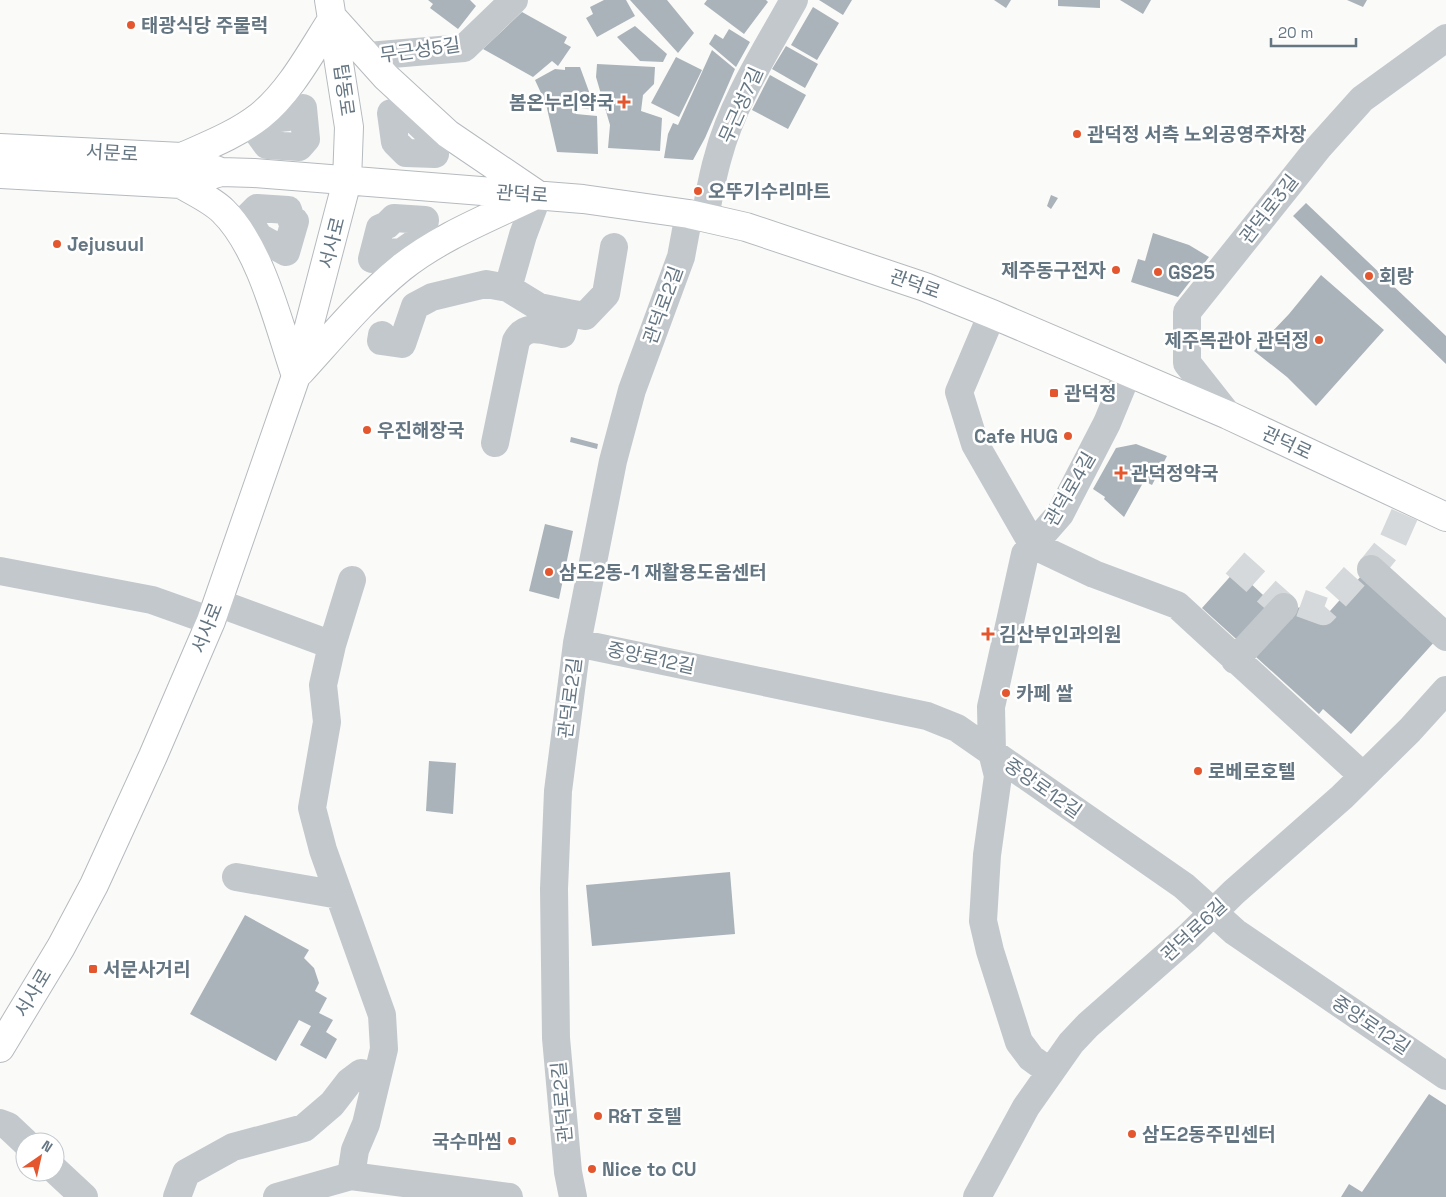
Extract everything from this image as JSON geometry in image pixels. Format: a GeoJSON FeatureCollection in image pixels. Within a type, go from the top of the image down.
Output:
{"type":"FeatureCollection","features":[{"type":"Feature","properties":{"kind":"main road"},"geometry":{"type":"LineString","coordinates":[[181,184],[222,210],[240,233],[254,258],[296,376],[356,311],[402,267],[445,240],[538,194],[448,134],[386,77],[331,9],[290,81],[275,102],[260,116],[225,138],[182,157]]}},
{"type":"Feature","properties":{"kind":"main road","name":"탑동로"},"geometry":{"type":"LineString","coordinates":[[331,9],[349,127],[347,181]]}},
{"type":"Feature","properties":{"kind":"main road","name":"서문로"},"geometry":{"type":"LineString","coordinates":[[0,148],[182,157],[221,172],[347,181]]}},
{"type":"Feature","properties":{"kind":"main road","name":"서문로"},"geometry":{"type":"LineString","coordinates":[[0,174],[181,184],[221,172]]}},
{"type":"Feature","properties":{"kind":"main road","name":"관덕로"},"geometry":{"type":"LineString","coordinates":[[347,181],[538,194],[637,205],[697,215],[746,227],[878,270],[992,314],[1228,415],[1446,517]]}},
{"type":"Feature","properties":{"kind":"main road","name":"서사로"},"geometry":{"type":"LineString","coordinates":[[0,1048],[61,947],[94,885],[215,612],[296,376],[347,181]]}},
{"type":"Feature","properties":{"kind":"street","name":"무근성5길"},"geometry":{"type":"LineString","coordinates":[[368,56],[464,48],[514,0]]}},
{"type":"Feature","properties":{"kind":"street","name":"무근성7길"},"geometry":{"type":"LineString","coordinates":[[697,215],[735,113],[751,78],[794,0]]}},
{"type":"Feature","properties":{"kind":"street","name":"관덕로3길"},"geometry":{"type":"LineString","coordinates":[[1228,415],[1187,363],[1187,312],[1318,148],[1362,100],[1446,38]]}},
{"type":"Feature","properties":{"kind":"street"},"geometry":{"type":"LineString","coordinates":[[508,288],[523,235],[538,194]]}},
{"type":"Feature","properties":{"kind":"street","name":"관덕로2길"},"geometry":{"type":"LineString","coordinates":[[573,1197],[568,1172],[556,1038],[554,888],[558,791],[577,643],[618,441],[632,390],[697,215]]}},
{"type":"Feature","properties":{"kind":"street"},"geometry":{"type":"LineString","coordinates":[[382,335],[381,341],[402,344],[415,306],[432,297],[486,284],[508,288],[539,307],[585,316],[606,294],[614,248]]}},
{"type":"Feature","properties":{"kind":"street"},"geometry":{"type":"LineString","coordinates":[[494,443],[516,341],[520,333],[530,328],[562,334],[568,313]]}},
{"type":"Feature","properties":{"kind":"street"},"geometry":{"type":"LineString","coordinates":[[992,314],[959,392],[975,444],[1033,545],[1094,574],[1177,605],[1363,776]]}},
{"type":"Feature","properties":{"kind":"street","name":"관덕로4길"},"geometry":{"type":"LineString","coordinates":[[1049,1071],[1031,1058],[1019,1042],[990,950],[983,921],[987,855],[998,776],[992,752],[991,707],[1025,554],[1060,514],[1107,423],[1128,372]]}},
{"type":"Feature","properties":{"kind":"street"},"geometry":{"type":"LineString","coordinates":[[1371,569],[1446,637]]}},
{"type":"Feature","properties":{"kind":"street"},"geometry":{"type":"LineString","coordinates":[[0,571],[215,612],[332,645]]}},
{"type":"Feature","properties":{"kind":"street"},"geometry":{"type":"LineString","coordinates":[[351,1176],[355,1150],[366,1124],[384,1049],[382,1015],[323,850],[312,808],[327,722],[323,685],[332,645],[352,580]]}},
{"type":"Feature","properties":{"kind":"street"},"geometry":{"type":"LineString","coordinates":[[1235,660],[1284,607]]}},
{"type":"Feature","properties":{"kind":"street","name":"중앙로12길"},"geometry":{"type":"LineString","coordinates":[[577,643],[927,716],[957,728],[1184,886],[1235,932],[1446,1076]]}},
{"type":"Feature","properties":{"kind":"street","name":"관덕로6길"},"geometry":{"type":"LineString","coordinates":[[977,1197],[1026,1107],[1049,1071],[1088,1025],[1213,914],[1363,776],[1410,730],[1446,690]]}},
{"type":"Feature","properties":{"kind":"street"},"geometry":{"type":"LineString","coordinates":[[236,877],[339,895]]}},
{"type":"Feature","properties":{"kind":"street"},"geometry":{"type":"LineString","coordinates":[[177,1197],[186,1173],[212,1157],[232,1147],[304,1128],[332,1104],[349,1082],[361,1074],[377,1076]]}},
{"type":"Feature","properties":{"kind":"street"},"geometry":{"type":"LineString","coordinates":[[0,1123],[8,1126],[15,1133]]}},
{"type":"Feature","properties":{"kind":"street"},"geometry":{"type":"LineString","coordinates":[[277,1197],[351,1176],[391,1188],[509,1197]]}},
{"type":"Feature","properties":{"kind":"street"},"geometry":{"type":"LineString","coordinates":[[65,1179],[84,1197]]}},
{"type":"Feature","properties":{"kind":"building"},"geometry":{"type":"Polygon","coordinates":[[[428,0],[470,0],[476,6],[458,29],[430,8],[433,4],[428,0]]]}},
{"type":"Feature","properties":{"kind":"building"},"geometry":{"type":"Polygon","coordinates":[[[604,0],[626,0],[635,16],[597,37],[586,18],[593,14],[590,7],[604,0]]]}},
{"type":"Feature","properties":{"kind":"building"},"geometry":{"type":"Polygon","coordinates":[[[630,0],[667,0],[694,33],[678,53],[630,0]]]}},
{"type":"Feature","properties":{"kind":"building"},"geometry":{"type":"Polygon","coordinates":[[[707,0],[766,0],[768,2],[744,34],[704,4],[707,0]]]}},
{"type":"Feature","properties":{"kind":"building"},"geometry":{"type":"Polygon","coordinates":[[[819,0],[852,0],[843,15],[819,0]]]}},
{"type":"Feature","properties":{"kind":"building"},"geometry":{"type":"Polygon","coordinates":[[[994,0],[1011,0],[1006,8],[994,0]]]}},
{"type":"Feature","properties":{"kind":"building"},"geometry":{"type":"Polygon","coordinates":[[[1058,0],[1100,0],[1100,8],[1058,6],[1058,0]]]}},
{"type":"Feature","properties":{"kind":"building"},"geometry":{"type":"Polygon","coordinates":[[[1120,0],[1151,0],[1143,14],[1120,0]]]}},
{"type":"Feature","properties":{"kind":"building"},"geometry":{"type":"Polygon","coordinates":[[[1347,0],[1367,0],[1363,7],[1347,0]]]}},
{"type":"Feature","properties":{"kind":"building"},"geometry":{"type":"Polygon","coordinates":[[[813,7],[839,23],[817,60],[791,45],[813,7]]]}},
{"type":"Feature","properties":{"kind":"building"},"geometry":{"type":"Polygon","coordinates":[[[522,12],[567,37],[564,43],[571,47],[558,66],[552,61],[533,77],[483,49],[522,12]]]}},
{"type":"Feature","properties":{"kind":"building"},"geometry":{"type":"Polygon","coordinates":[[[635,26],[667,54],[663,62],[640,61],[617,37],[635,26]]]}},
{"type":"Feature","properties":{"kind":"building"},"geometry":{"type":"Polygon","coordinates":[[[729,29],[750,42],[736,67],[709,44],[715,34],[723,39],[729,29]]]}},
{"type":"Feature","properties":{"kind":"building"},"geometry":{"type":"Polygon","coordinates":[[[786,46],[818,64],[805,88],[772,69],[786,46]]]}},
{"type":"Feature","properties":{"kind":"building"},"geometry":{"type":"Polygon","coordinates":[[[712,50],[735,69],[705,138],[693,160],[664,158],[668,134],[673,123],[678,125],[712,50]]]}},
{"type":"Feature","properties":{"kind":"building"},"geometry":{"type":"Polygon","coordinates":[[[676,57],[702,70],[679,117],[651,103],[676,57]]]}},
{"type":"Feature","properties":{"kind":"building"},"geometry":{"type":"Polygon","coordinates":[[[597,64],[655,67],[654,84],[643,95],[641,111],[662,118],[660,151],[608,148],[610,125],[596,77],[597,64]]]}},
{"type":"Feature","properties":{"kind":"building"},"geometry":{"type":"Polygon","coordinates":[[[565,67],[580,67],[591,97],[593,110],[569,106],[576,110],[576,114],[597,116],[598,154],[557,152],[546,104],[535,80],[555,69],[565,70],[565,67]]]}},
{"type":"Feature","properties":{"kind":"building"},"geometry":{"type":"Polygon","coordinates":[[[770,75],[806,95],[788,129],[752,110],[770,75]]]}},
{"type":"Feature","properties":{"kind":"building"},"geometry":{"type":"Polygon","coordinates":[[[1051,195],[1058,198],[1051,209],[1047,206],[1051,195]]]}},
{"type":"Feature","properties":{"kind":"building","name":"회랑"},"geometry":{"type":"Polygon","coordinates":[[[1306,203],[1446,336],[1446,364],[1293,216],[1306,203]]]}},
{"type":"Feature","properties":{"kind":"building","name":"GS25"},"geometry":{"type":"Polygon","coordinates":[[[1153,233],[1189,245],[1209,257],[1178,297],[1131,282],[1138,259],[1145,261],[1153,233]]]}},
{"type":"Feature","properties":{"kind":"building","name":"제주목관아 관덕정"},"geometry":{"type":"Polygon","coordinates":[[[1321,275],[1384,330],[1316,406],[1287,377],[1254,351],[1289,314],[1321,275]]]}},
{"type":"Feature","properties":{"kind":"building"},"geometry":{"type":"Polygon","coordinates":[[[571,437],[598,444],[597,449],[570,442],[571,437]]]}},
{"type":"Feature","properties":{"kind":"building"},"geometry":{"type":"Polygon","coordinates":[[[1136,444],[1167,456],[1152,485],[1144,481],[1124,517],[1104,499],[1105,497],[1093,489],[1116,448],[1136,444]]]}},
{"type":"Feature","properties":{"kind":"building","name":"삼도2동-1 재활용도움센터"},"geometry":{"type":"Polygon","coordinates":[[[545,524],[573,531],[559,599],[529,591],[545,524]]]}},
{"type":"Feature","properties":{"kind":"building"},"geometry":{"type":"Polygon","coordinates":[[[1236,570],[1289,619],[1299,607],[1313,620],[1317,615],[1322,620],[1362,575],[1446,629],[1351,734],[1323,709],[1319,714],[1202,608],[1236,570]]]}},
{"type":"Feature","properties":{"kind":"building"},"geometry":{"type":"Polygon","coordinates":[[[429,761],[456,763],[453,814],[426,811],[429,761]]]}},
{"type":"Feature","properties":{"kind":"building"},"geometry":{"type":"Polygon","coordinates":[[[730,872],[735,934],[592,946],[586,885],[730,872]]]}},
{"type":"Feature","properties":{"kind":"building"},"geometry":{"type":"Polygon","coordinates":[[[245,915],[309,950],[304,958],[314,968],[319,983],[315,991],[327,998],[319,1013],[333,1020],[326,1032],[337,1039],[326,1059],[300,1045],[311,1026],[299,1020],[276,1061],[190,1014],[245,915]]]}},
{"type":"Feature","properties":{"kind":"building"},"geometry":{"type":"Polygon","coordinates":[[[1429,1094],[1446,1105],[1446,1197],[1341,1197],[1349,1184],[1362,1192],[1429,1094]]]}},
{"type":"Feature","properties":{"kind":"tunnel"},"geometry":{"type":"LineString","coordinates":[[1235,563],[1284,607],[1298,602],[1323,611],[1360,570],[1371,569],[1392,543],[1410,502]]}},
{"type":"Feature","properties":{"kind":"place","name":"태광식당 주물럭"},"geometry":{"type":"Point","coordinates":[131,25]}},
{"type":"Feature","properties":{"kind":"place","name":"봄온누리약국"},"geometry":{"type":"Point","coordinates":[624,102]}},
{"type":"Feature","properties":{"kind":"place","name":"관덕정 서측 노외공영주차장"},"geometry":{"type":"Point","coordinates":[1077,134]}},
{"type":"Feature","properties":{"kind":"place","name":"오뚜기수리마트"},"geometry":{"type":"Point","coordinates":[698,191]}},
{"type":"Feature","properties":{"kind":"place","name":"Jejusuul"},"geometry":{"type":"Point","coordinates":[57,244]}},
{"type":"Feature","properties":{"kind":"place","name":"제주동구전자"},"geometry":{"type":"Point","coordinates":[1116,270]}},
{"type":"Feature","properties":{"kind":"place","name":"GS25"},"geometry":{"type":"Point","coordinates":[1158,272]}},
{"type":"Feature","properties":{"kind":"place","name":"회랑"},"geometry":{"type":"Point","coordinates":[1369,276]}},
{"type":"Feature","properties":{"kind":"place","name":"제주목관아 관덕정"},"geometry":{"type":"Point","coordinates":[1319,340]}},
{"type":"Feature","properties":{"kind":"place","name":"관덕정"},"geometry":{"type":"Point","coordinates":[1054,393]}},
{"type":"Feature","properties":{"kind":"place","name":"우진해장국"},"geometry":{"type":"Point","coordinates":[367,430]}},
{"type":"Feature","properties":{"kind":"place","name":"Cafe HUG"},"geometry":{"type":"Point","coordinates":[1068,436]}},
{"type":"Feature","properties":{"kind":"place","name":"관덕정약국"},"geometry":{"type":"Point","coordinates":[1121,473]}},
{"type":"Feature","properties":{"kind":"place","name":"삼도2동-1 재활용도움센터"},"geometry":{"type":"Point","coordinates":[549,572]}},
{"type":"Feature","properties":{"kind":"place","name":"김산부인과의원"},"geometry":{"type":"Point","coordinates":[988,634]}},
{"type":"Feature","properties":{"kind":"place","name":"카페 쌀"},"geometry":{"type":"Point","coordinates":[1006,693]}},
{"type":"Feature","properties":{"kind":"place","name":"로베로호텔"},"geometry":{"type":"Point","coordinates":[1198,771]}},
{"type":"Feature","properties":{"kind":"place","name":"서문사거리"},"geometry":{"type":"Point","coordinates":[93,969]}},
{"type":"Feature","properties":{"kind":"place","name":"R&T 호텔"},"geometry":{"type":"Point","coordinates":[598,1116]}},
{"type":"Feature","properties":{"kind":"place","name":"삼도2동주민센터"},"geometry":{"type":"Point","coordinates":[1132,1134]}},
{"type":"Feature","properties":{"kind":"place","name":"국수마씸"},"geometry":{"type":"Point","coordinates":[512,1141]}},
{"type":"Feature","properties":{"kind":"place","name":"Nice to CU"},"geometry":{"type":"Point","coordinates":[592,1169]}}]}
